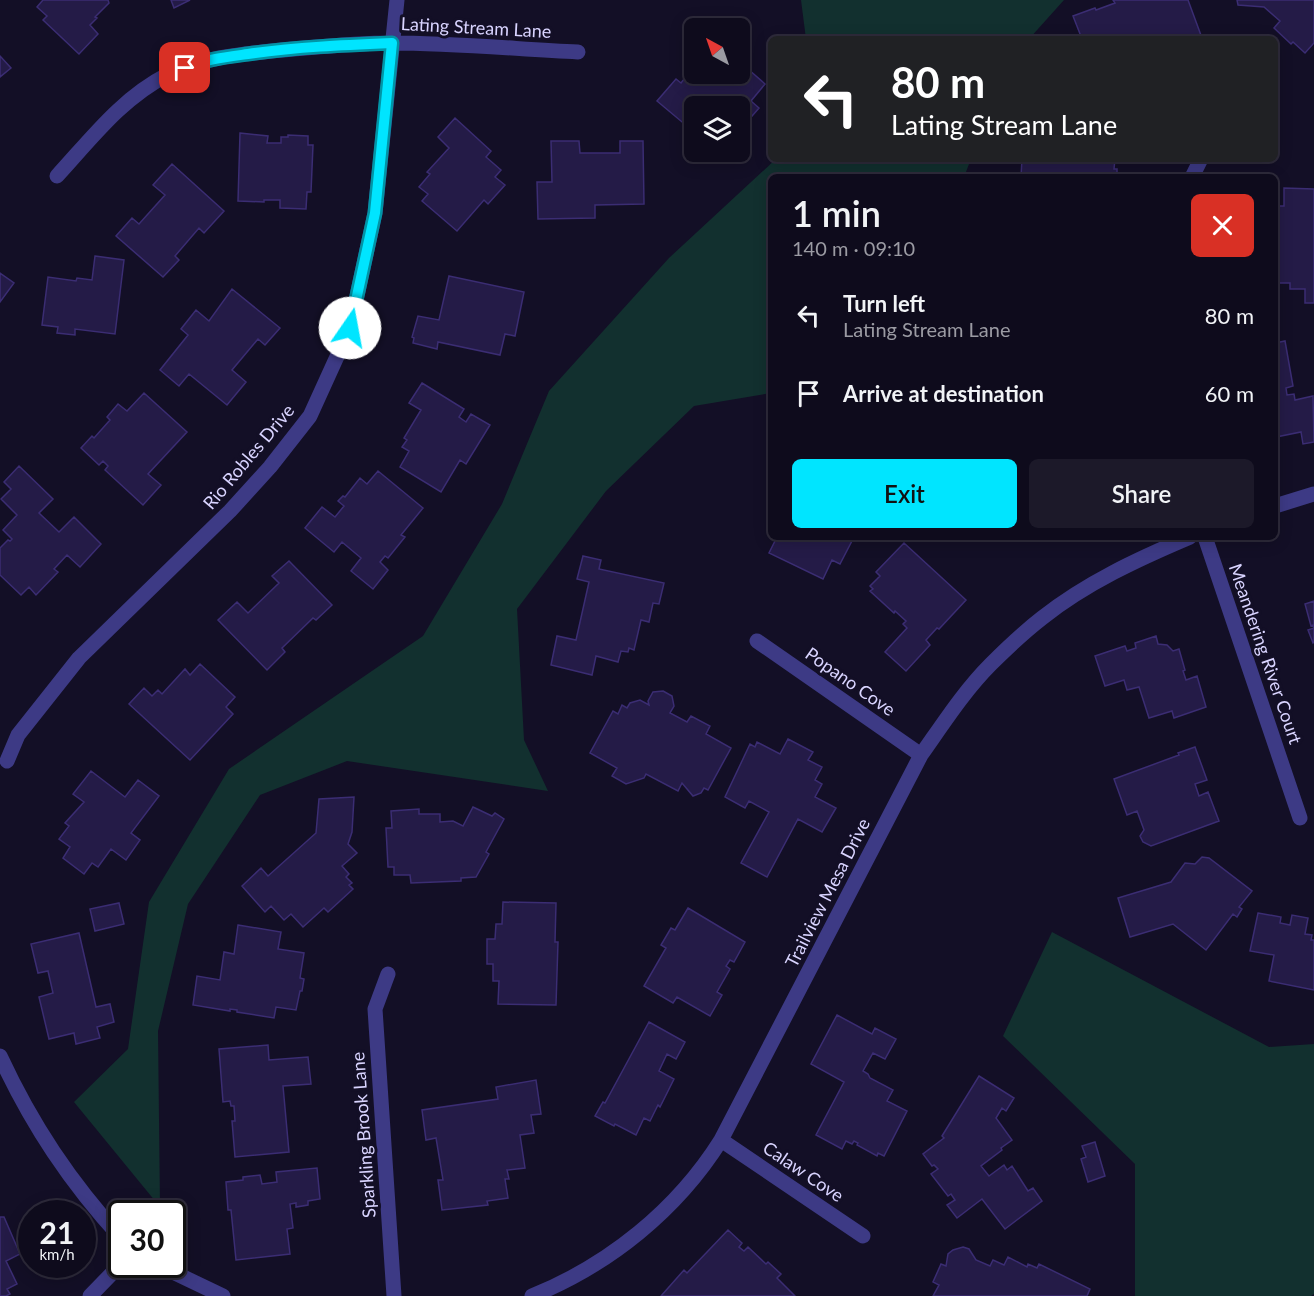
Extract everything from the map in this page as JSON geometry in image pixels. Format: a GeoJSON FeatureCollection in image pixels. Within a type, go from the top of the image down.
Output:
{"type":"FeatureCollection","features":[{"type":"Feature","properties":{"kind":"street","name":"Rio Robles Drive"},"geometry":{"type":"LineString","coordinates":[[7,761],[18,735],[78,658],[230,511],[270,467],[310,416],[350,328],[375,213],[397,0]]}},
{"type":"Feature","properties":{"kind":"street","name":"Lating Stream Lane"},"geometry":{"type":"LineString","coordinates":[[57,176],[128,100],[168,75],[202,60],[340,45],[392,43],[578,52]]}},
{"type":"Feature","properties":{"kind":"street"},"geometry":{"type":"LineString","coordinates":[[1278,505],[1314,494]]}},
{"type":"Feature","properties":{"kind":"street","name":"Trailview Mesa Drive"},"geometry":{"type":"LineString","coordinates":[[532,1296],[562,1284],[606,1258],[640,1232],[677,1198],[709,1159],[721,1140],[921,754],[960,699],[990,665],[1041,618],[1087,588],[1145,556],[1183,540]]}},
{"type":"Feature","properties":{"kind":"street","name":"Meandering River Court"},"geometry":{"type":"LineString","coordinates":[[1206,540],[1300,818]]}},
{"type":"Feature","properties":{"kind":"street","name":"Popano Cove"},"geometry":{"type":"LineString","coordinates":[[757,641],[921,754]]}},
{"type":"Feature","properties":{"kind":"street","name":"Sparkling Brook Lane"},"geometry":{"type":"LineString","coordinates":[[388,974],[375,1009],[394,1296]]}},
{"type":"Feature","properties":{"kind":"street"},"geometry":{"type":"LineString","coordinates":[[0,1056],[20,1098],[49,1147],[88,1202],[108,1224]]}},
{"type":"Feature","properties":{"kind":"street","name":"Calaw Cove"},"geometry":{"type":"LineString","coordinates":[[721,1140],[863,1236]]}},
{"type":"Feature","properties":{"kind":"street"},"geometry":{"type":"LineString","coordinates":[[90,1296],[108,1277]]}},
{"type":"Feature","properties":{"kind":"street"},"geometry":{"type":"LineString","coordinates":[[186,1278],[224,1296]]}},
{"type":"Feature","properties":{"kind":"green space"},"geometry":{"type":"Polygon","coordinates":[[[801,0],[1064,0],[1032,36],[806,36],[801,0]]]}},
{"type":"Feature","properties":{"kind":"green space"},"geometry":{"type":"Polygon","coordinates":[[[773,162],[970,162],[965,174],[768,174],[768,394],[694,406],[606,491],[517,609],[524,740],[548,791],[347,761],[260,795],[188,904],[158,1031],[160,1200],[154,1200],[74,1102],[128,1049],[149,902],[229,769],[423,636],[502,504],[549,391],[669,258],[773,162]]]}},
{"type":"Feature","properties":{"kind":"green space"},"geometry":{"type":"Polygon","coordinates":[[[1052,932],[1269,1047],[1314,1044],[1314,1294],[1311,1296],[1135,1296],[1135,1164],[1003,1036],[1052,932]]]}},
{"type":"Feature","properties":{"kind":"building"},"geometry":{"type":"Polygon","coordinates":[[[43,0],[108,0],[109,3],[90,25],[98,34],[79,54],[43,20],[47,16],[37,7],[43,0]]]}},
{"type":"Feature","properties":{"kind":"building"},"geometry":{"type":"Polygon","coordinates":[[[171,0],[190,0],[174,8],[171,0]]]}},
{"type":"Feature","properties":{"kind":"building"},"geometry":{"type":"Polygon","coordinates":[[[1113,0],[1188,0],[1201,36],[1081,36],[1073,16],[1115,3],[1113,0]]]}},
{"type":"Feature","properties":{"kind":"building"},"geometry":{"type":"Polygon","coordinates":[[[1237,0],[1314,0],[1314,43],[1305,53],[1274,28],[1280,21],[1264,7],[1238,5],[1237,0]]]}},
{"type":"Feature","properties":{"kind":"building"},"geometry":{"type":"Polygon","coordinates":[[[0,56],[11,68],[0,77],[0,56]]]}},
{"type":"Feature","properties":{"kind":"building"},"geometry":{"type":"Polygon","coordinates":[[[750,71],[765,84],[751,101],[759,108],[750,118],[750,96],[684,96],[684,124],[657,101],[676,79],[681,83],[684,79],[684,84],[750,84],[750,71]]]}},
{"type":"Feature","properties":{"kind":"building"},"geometry":{"type":"Polygon","coordinates":[[[455,118],[491,151],[486,157],[501,170],[495,177],[505,185],[488,204],[484,200],[457,231],[422,201],[428,194],[419,187],[430,174],[427,172],[449,148],[438,137],[455,118]]]}},
{"type":"Feature","properties":{"kind":"building"},"geometry":{"type":"Polygon","coordinates":[[[240,133],[268,136],[267,143],[281,143],[281,137],[288,137],[288,135],[308,136],[308,145],[313,145],[311,192],[307,192],[306,209],[280,208],[280,200],[238,201],[240,133]]]}},
{"type":"Feature","properties":{"kind":"building"},"geometry":{"type":"Polygon","coordinates":[[[551,141],[579,141],[580,153],[620,153],[620,141],[643,141],[644,204],[595,205],[595,218],[538,219],[537,182],[552,182],[551,141]]]}},
{"type":"Feature","properties":{"kind":"building"},"geometry":{"type":"Polygon","coordinates":[[[1022,162],[1115,162],[1114,169],[1117,169],[1117,174],[1021,174],[1022,162]]]}},
{"type":"Feature","properties":{"kind":"building"},"geometry":{"type":"Polygon","coordinates":[[[172,164],[224,211],[204,233],[199,228],[175,256],[179,260],[163,277],[116,236],[132,218],[139,224],[165,195],[153,185],[172,164]]]}},
{"type":"Feature","properties":{"kind":"building"},"geometry":{"type":"Polygon","coordinates":[[[1284,188],[1314,189],[1314,303],[1305,303],[1305,289],[1290,289],[1290,283],[1278,283],[1278,206],[1284,206],[1284,188]]]}},
{"type":"Feature","properties":{"kind":"building"},"geometry":{"type":"Polygon","coordinates":[[[95,256],[124,260],[115,334],[75,329],[75,335],[57,333],[58,327],[42,325],[48,277],[76,281],[77,278],[92,280],[95,256]]]}},
{"type":"Feature","properties":{"kind":"building"},"geometry":{"type":"Polygon","coordinates":[[[0,273],[14,283],[0,302],[0,273]]]}},
{"type":"Feature","properties":{"kind":"building"},"geometry":{"type":"Polygon","coordinates":[[[449,276],[524,292],[515,336],[505,334],[500,355],[438,342],[437,349],[413,343],[414,338],[412,337],[418,316],[439,320],[449,276]]]}},
{"type":"Feature","properties":{"kind":"building"},"geometry":{"type":"Polygon","coordinates":[[[232,289],[280,328],[265,345],[258,339],[232,370],[246,382],[227,405],[189,374],[179,386],[160,370],[188,335],[181,329],[196,310],[209,321],[232,289]]]}},
{"type":"Feature","properties":{"kind":"building"},"geometry":{"type":"Polygon","coordinates":[[[1285,341],[1293,386],[1286,388],[1287,395],[1294,394],[1295,400],[1313,396],[1314,442],[1303,444],[1301,432],[1278,437],[1278,342],[1285,341]]]}},
{"type":"Feature","properties":{"kind":"building"},"geometry":{"type":"Polygon","coordinates":[[[422,383],[464,409],[459,417],[466,422],[471,414],[490,425],[466,464],[460,460],[441,492],[400,467],[409,451],[402,447],[407,440],[404,438],[421,410],[409,403],[422,383]]]}},
{"type":"Feature","properties":{"kind":"building"},"geometry":{"type":"Polygon","coordinates":[[[144,393],[187,432],[148,474],[161,485],[143,505],[105,470],[108,466],[103,461],[99,465],[81,448],[92,436],[94,438],[110,420],[107,417],[118,404],[127,411],[144,393]]]}},
{"type":"Feature","properties":{"kind":"building"},"geometry":{"type":"Polygon","coordinates":[[[19,466],[53,499],[39,513],[59,532],[74,517],[101,544],[80,567],[67,555],[54,569],[58,572],[36,595],[29,587],[21,595],[0,575],[0,548],[12,539],[3,530],[17,515],[1,499],[11,489],[4,482],[19,466]]]}},
{"type":"Feature","properties":{"kind":"building"},"geometry":{"type":"Polygon","coordinates":[[[378,471],[423,508],[401,535],[405,537],[388,558],[385,556],[380,562],[388,570],[373,589],[351,571],[361,558],[342,542],[334,552],[305,528],[322,507],[335,517],[344,506],[338,501],[343,496],[345,497],[360,478],[367,484],[378,471]]]}},
{"type":"Feature","properties":{"kind":"building"},"geometry":{"type":"Polygon","coordinates":[[[776,540],[852,540],[840,564],[832,560],[823,579],[769,553],[776,540]]]}},
{"type":"Feature","properties":{"kind":"building"},"geometry":{"type":"Polygon","coordinates":[[[904,543],[966,600],[926,640],[930,645],[906,671],[885,652],[907,628],[903,624],[906,621],[870,591],[873,589],[870,586],[880,576],[876,572],[904,543]]]}},
{"type":"Feature","properties":{"kind":"building"},"geometry":{"type":"Polygon","coordinates":[[[583,556],[601,560],[599,569],[664,583],[659,604],[653,603],[649,622],[641,620],[634,650],[629,648],[628,652],[621,651],[618,662],[596,656],[592,675],[551,665],[557,636],[576,640],[589,582],[577,579],[583,556]]]}},
{"type":"Feature","properties":{"kind":"building"},"geometry":{"type":"Polygon","coordinates":[[[289,561],[332,605],[316,620],[313,618],[282,648],[285,652],[267,670],[218,620],[237,602],[248,613],[279,583],[272,576],[289,561]]]}},
{"type":"Feature","properties":{"kind":"building"},"geometry":{"type":"Polygon","coordinates":[[[1314,601],[1314,628],[1313,625],[1311,626],[1305,604],[1314,601]]]}},
{"type":"Feature","properties":{"kind":"building"},"geometry":{"type":"Polygon","coordinates":[[[1314,628],[1314,642],[1313,643],[1308,630],[1314,628]]]}},
{"type":"Feature","properties":{"kind":"building"},"geometry":{"type":"Polygon","coordinates":[[[1156,636],[1158,644],[1167,645],[1173,651],[1179,649],[1186,680],[1197,676],[1206,707],[1174,718],[1172,711],[1149,718],[1139,687],[1127,690],[1124,680],[1105,686],[1095,656],[1125,646],[1127,651],[1136,648],[1135,643],[1156,636]]]}},
{"type":"Feature","properties":{"kind":"building"},"geometry":{"type":"Polygon","coordinates":[[[200,664],[235,697],[226,707],[233,714],[190,760],[129,704],[144,688],[152,696],[158,690],[162,694],[185,669],[190,675],[200,664]]]}},
{"type":"Feature","properties":{"kind":"building"},"geometry":{"type":"Polygon","coordinates":[[[663,691],[672,696],[674,706],[670,713],[687,722],[691,716],[710,726],[706,734],[731,748],[708,790],[704,788],[701,793],[693,796],[682,783],[678,791],[646,774],[644,778],[626,784],[612,776],[617,768],[590,753],[613,711],[618,714],[622,705],[627,708],[630,703],[640,700],[649,705],[648,701],[653,692],[663,691]]]}},
{"type":"Feature","properties":{"kind":"building"},"geometry":{"type":"Polygon","coordinates":[[[788,739],[813,752],[808,760],[822,767],[815,780],[822,784],[815,797],[836,808],[822,832],[798,819],[767,877],[741,863],[769,812],[749,801],[745,808],[725,797],[750,744],[755,747],[757,742],[780,754],[788,739]]]}},
{"type":"Feature","properties":{"kind":"building"},"geometry":{"type":"Polygon","coordinates":[[[1195,747],[1207,780],[1195,784],[1199,796],[1208,792],[1219,821],[1151,846],[1143,842],[1140,836],[1144,830],[1137,811],[1127,815],[1114,779],[1195,747]]]}},
{"type":"Feature","properties":{"kind":"building"},"geometry":{"type":"Polygon","coordinates":[[[91,771],[125,797],[138,780],[159,796],[131,833],[140,840],[126,860],[111,849],[98,867],[92,863],[84,874],[63,858],[70,847],[59,839],[69,826],[65,823],[84,802],[73,794],[91,771]]]}},
{"type":"Feature","properties":{"kind":"building"},"geometry":{"type":"Polygon","coordinates":[[[354,797],[352,832],[348,844],[357,853],[342,866],[349,874],[346,877],[352,883],[349,885],[353,889],[328,912],[324,908],[303,927],[291,914],[284,920],[271,906],[265,912],[242,886],[261,868],[268,876],[316,833],[319,799],[354,797]]]}},
{"type":"Feature","properties":{"kind":"building"},"geometry":{"type":"Polygon","coordinates":[[[473,807],[492,816],[495,813],[504,819],[486,852],[489,854],[476,877],[461,878],[461,881],[411,883],[410,875],[394,875],[394,867],[388,867],[386,828],[392,828],[391,811],[419,809],[419,814],[440,814],[440,822],[453,821],[463,826],[473,807]]]}},
{"type":"Feature","properties":{"kind":"building"},"geometry":{"type":"Polygon","coordinates":[[[1202,857],[1209,858],[1252,891],[1239,907],[1242,909],[1237,917],[1233,914],[1206,950],[1173,924],[1130,937],[1118,898],[1171,882],[1185,863],[1195,864],[1202,857]]]}},
{"type":"Feature","properties":{"kind":"building"},"geometry":{"type":"Polygon","coordinates":[[[503,902],[556,903],[555,942],[558,942],[556,1005],[498,1004],[499,981],[493,981],[493,964],[487,964],[487,939],[495,939],[496,924],[502,924],[503,902]]]}},
{"type":"Feature","properties":{"kind":"building"},"geometry":{"type":"Polygon","coordinates":[[[119,903],[124,924],[95,931],[90,909],[119,903]]]}},
{"type":"Feature","properties":{"kind":"building"},"geometry":{"type":"Polygon","coordinates":[[[688,908],[745,942],[734,962],[730,960],[726,966],[730,969],[717,992],[722,995],[710,1016],[677,997],[673,1003],[644,986],[666,948],[661,945],[671,928],[675,930],[688,908]]]}},
{"type":"Feature","properties":{"kind":"building"},"geometry":{"type":"Polygon","coordinates":[[[1258,913],[1281,917],[1280,923],[1290,925],[1292,915],[1308,918],[1305,934],[1312,935],[1311,940],[1314,940],[1314,990],[1269,981],[1274,955],[1250,951],[1258,913]]]}},
{"type":"Feature","properties":{"kind":"building"},"geometry":{"type":"Polygon","coordinates":[[[238,925],[281,932],[278,949],[304,953],[300,978],[304,979],[296,1010],[276,1007],[274,1018],[237,1012],[237,1010],[193,1005],[197,976],[220,980],[224,952],[234,954],[238,925]]]}},
{"type":"Feature","properties":{"kind":"building"},"geometry":{"type":"Polygon","coordinates":[[[79,933],[96,1007],[110,1004],[114,1022],[97,1027],[100,1038],[76,1044],[74,1033],[49,1039],[39,997],[53,993],[48,971],[38,973],[31,944],[79,933]]]}},
{"type":"Feature","properties":{"kind":"building"},"geometry":{"type":"Polygon","coordinates":[[[837,1015],[872,1034],[875,1028],[896,1039],[885,1059],[873,1053],[863,1071],[870,1078],[893,1090],[887,1101],[907,1111],[884,1156],[878,1153],[877,1156],[854,1141],[852,1144],[846,1141],[842,1149],[816,1135],[844,1082],[811,1064],[837,1015]]]}},
{"type":"Feature","properties":{"kind":"building"},"geometry":{"type":"Polygon","coordinates":[[[649,1022],[685,1042],[676,1059],[667,1054],[659,1071],[674,1079],[660,1107],[658,1105],[650,1121],[644,1118],[636,1135],[595,1116],[603,1102],[605,1103],[649,1022]]]}},
{"type":"Feature","properties":{"kind":"building"},"geometry":{"type":"Polygon","coordinates":[[[268,1045],[269,1060],[308,1057],[311,1084],[283,1086],[289,1152],[235,1157],[232,1121],[235,1121],[234,1106],[231,1106],[230,1101],[223,1102],[219,1049],[268,1045]]]}},
{"type":"Feature","properties":{"kind":"building"},"geometry":{"type":"Polygon","coordinates":[[[979,1076],[1014,1098],[1006,1111],[1002,1108],[996,1118],[1012,1140],[981,1166],[989,1176],[1004,1165],[1007,1170],[1012,1166],[1028,1191],[1033,1188],[1042,1201],[1005,1229],[982,1199],[957,1218],[947,1205],[955,1200],[951,1194],[948,1196],[931,1174],[938,1169],[932,1166],[923,1154],[944,1138],[942,1136],[979,1076]]]}},
{"type":"Feature","properties":{"kind":"building"},"geometry":{"type":"Polygon","coordinates":[[[536,1080],[541,1114],[531,1115],[534,1133],[520,1135],[525,1168],[507,1170],[509,1179],[505,1179],[508,1198],[487,1201],[488,1205],[442,1210],[438,1180],[443,1180],[436,1138],[426,1140],[422,1110],[498,1099],[496,1087],[536,1080]]]}},
{"type":"Feature","properties":{"kind":"building"},"geometry":{"type":"Polygon","coordinates":[[[1095,1142],[1105,1176],[1088,1182],[1081,1159],[1086,1157],[1082,1146],[1095,1142]]]}},
{"type":"Feature","properties":{"kind":"building"},"geometry":{"type":"Polygon","coordinates":[[[317,1168],[320,1199],[308,1201],[308,1205],[296,1207],[296,1203],[290,1204],[293,1228],[287,1229],[290,1254],[236,1260],[226,1182],[260,1175],[262,1184],[277,1182],[276,1172],[317,1168]]]}},
{"type":"Feature","properties":{"kind":"building"},"geometry":{"type":"Polygon","coordinates":[[[0,1217],[4,1217],[18,1249],[18,1255],[6,1261],[17,1284],[7,1289],[10,1294],[0,1296],[0,1217]]]}},
{"type":"Feature","properties":{"kind":"building"},"geometry":{"type":"Polygon","coordinates":[[[728,1230],[742,1243],[739,1247],[744,1251],[748,1247],[781,1274],[777,1278],[795,1296],[661,1296],[684,1270],[687,1273],[728,1230]]]}},
{"type":"Feature","properties":{"kind":"building"},"geometry":{"type":"Polygon","coordinates":[[[963,1247],[969,1249],[976,1260],[990,1266],[993,1260],[1004,1265],[1008,1257],[1027,1267],[1028,1264],[1037,1268],[1039,1264],[1090,1289],[1087,1296],[933,1296],[939,1285],[933,1282],[941,1264],[946,1266],[948,1254],[963,1247]]]}},
{"type":"Feature","properties":{"kind":"route"},"geometry":{"type":"LineString","coordinates":[[185,68],[202,60],[260,52],[392,43],[375,213],[350,328]]}}]}
